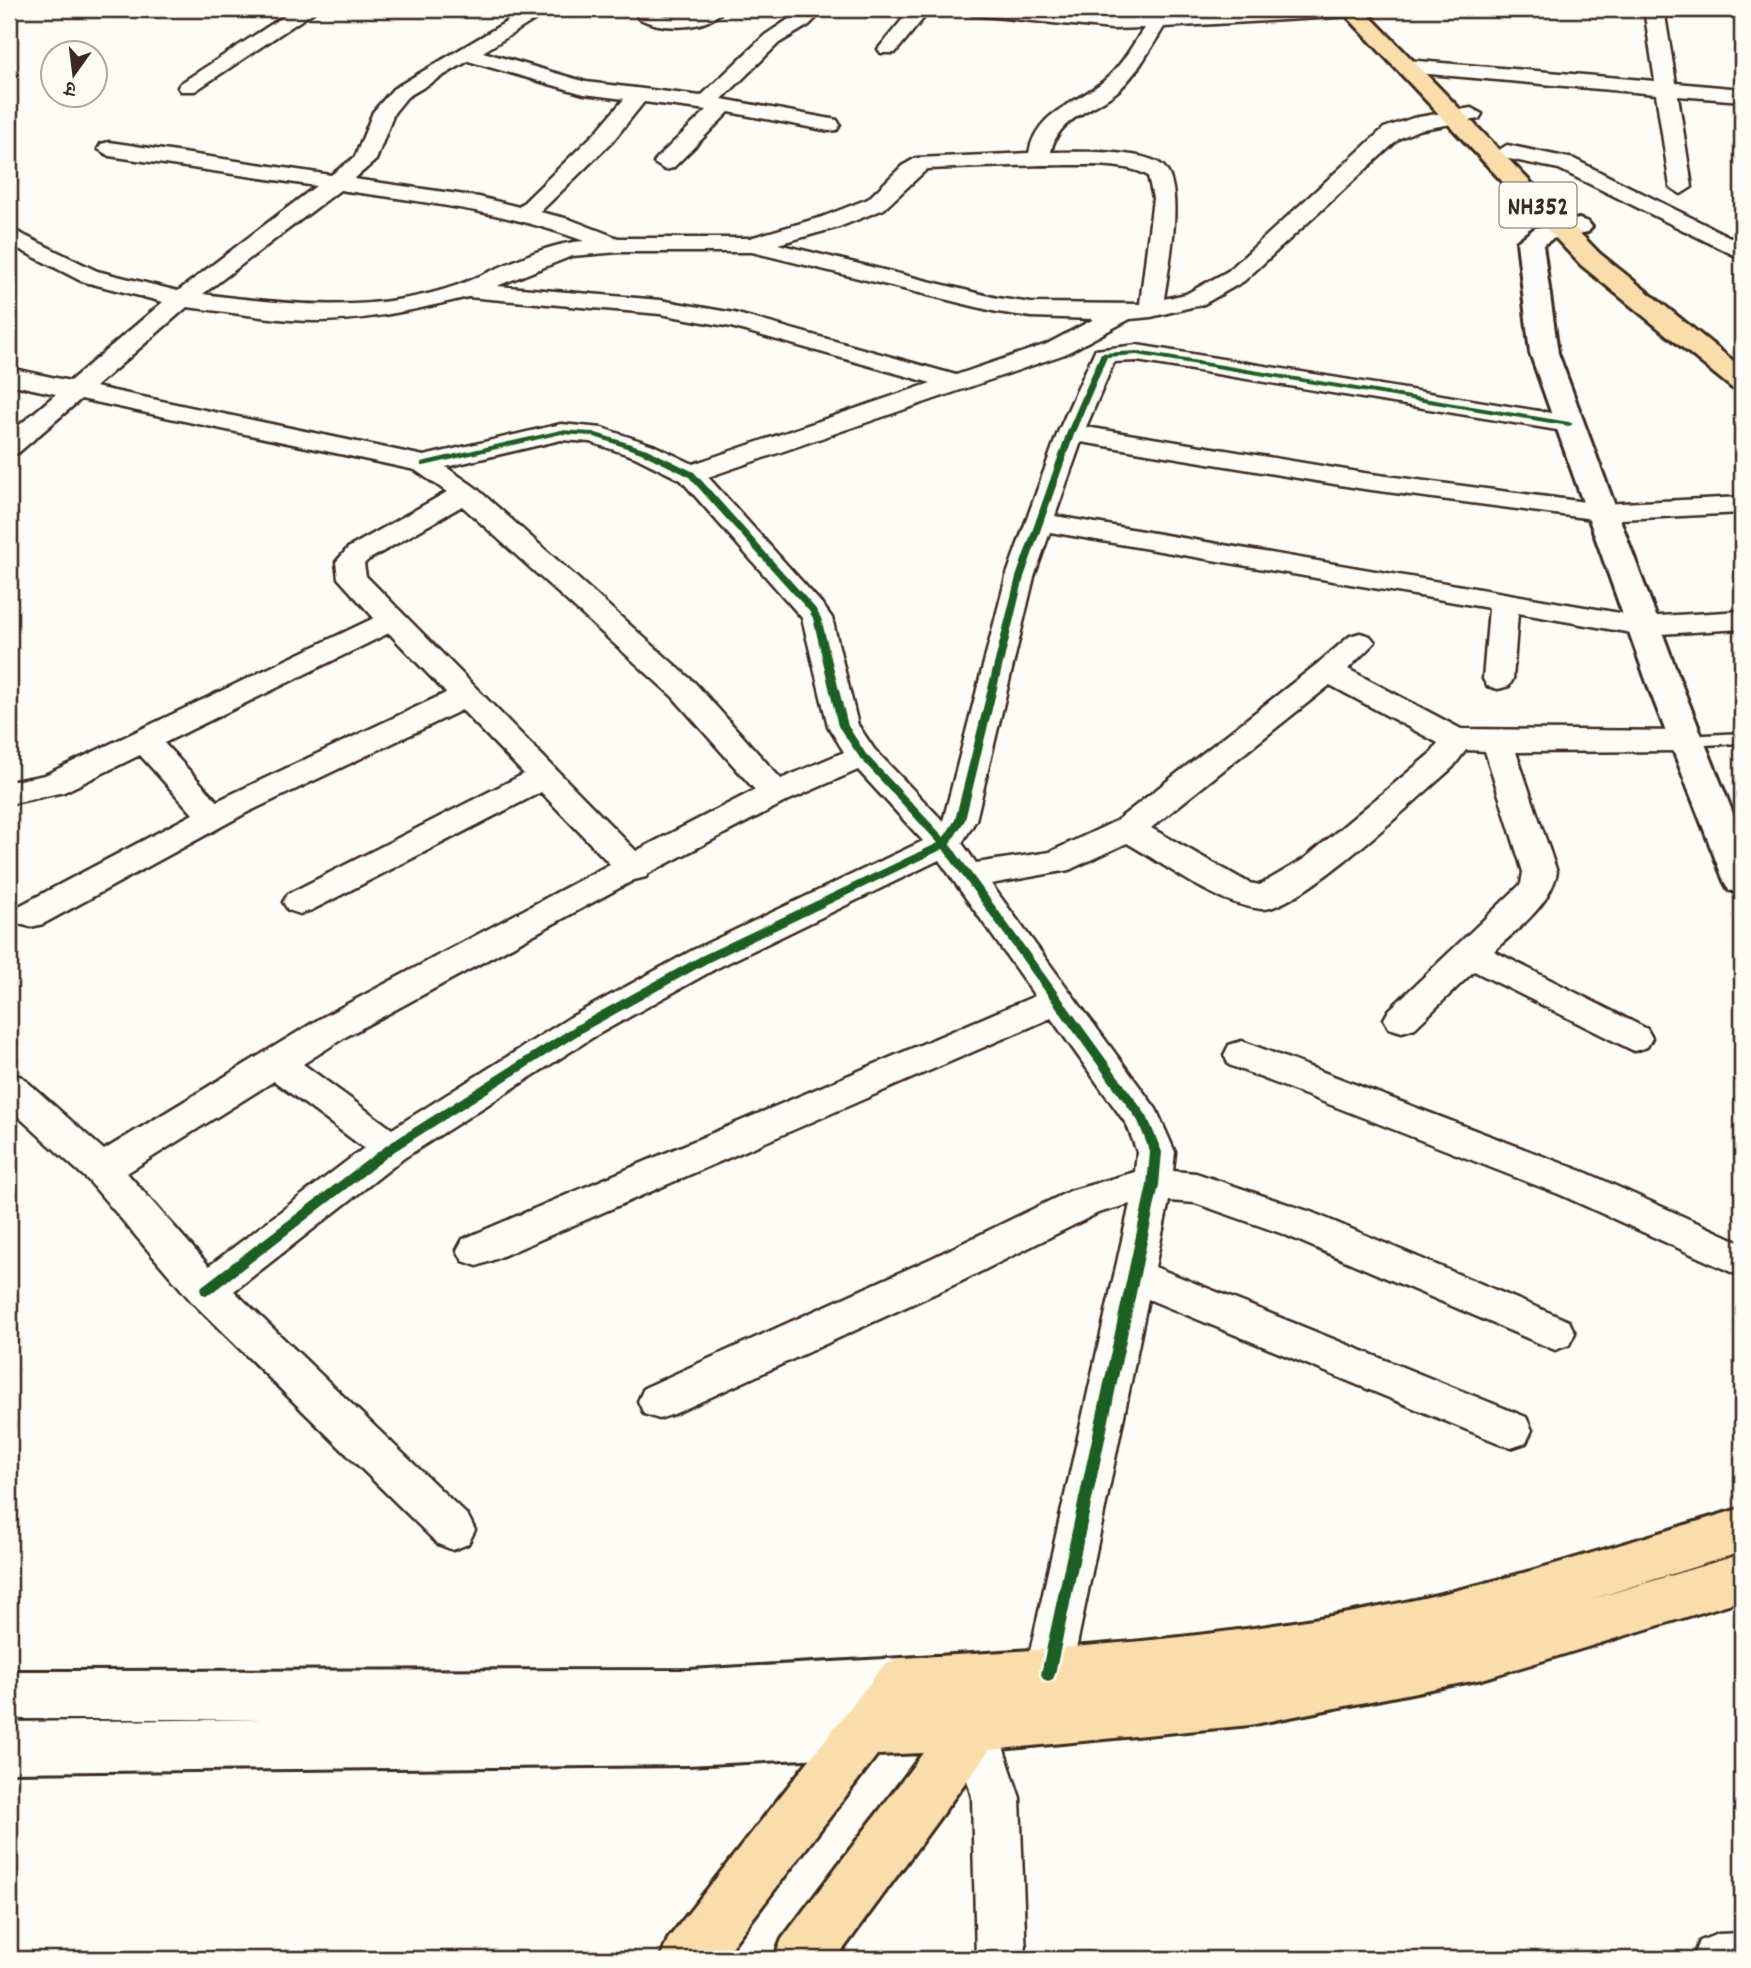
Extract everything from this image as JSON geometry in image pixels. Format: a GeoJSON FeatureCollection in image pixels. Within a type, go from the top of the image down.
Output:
{"type":"FeatureCollection","features":[{"type":"Feature","properties":{"kind":"highway","name":"NH352"},"geometry":{"type":"LineString","coordinates":[[1362,9],[1570,228],[1742,364]]}},
{"type":"Feature","properties":{"kind":"highway","name":"NH352"},"geometry":{"type":"LineString","coordinates":[[1462,115],[1507,152],[1570,228],[1590,259],[1742,382]]}},
{"type":"Feature","properties":{"kind":"highway"},"geometry":{"type":"LineString","coordinates":[[688,1959],[902,1682],[1029,1675],[1242,1655],[1453,1615],[1742,1530]]}},
{"type":"Feature","properties":{"kind":"highway"},"geometry":{"type":"LineString","coordinates":[[864,1731],[975,1726],[1250,1700],[1482,1655],[1742,1577]]}},
{"type":"Feature","properties":{"kind":"highway"},"geometry":{"type":"LineString","coordinates":[[802,1959],[975,1726],[1029,1675]]}},
{"type":"Feature","properties":{"kind":"street"},"geometry":{"type":"LineString","coordinates":[[188,88],[308,9]]}},
{"type":"Feature","properties":{"kind":"street"},"geometry":{"type":"LineString","coordinates":[[9,446],[182,299],[340,182],[365,160],[390,103],[400,93],[542,9]]}},
{"type":"Feature","properties":{"kind":"street"},"geometry":{"type":"LineString","coordinates":[[646,9],[645,14],[651,17],[680,22],[693,20],[714,9]]}},
{"type":"Feature","properties":{"kind":"street"},"geometry":{"type":"LineString","coordinates":[[665,163],[772,39],[816,9]]}},
{"type":"Feature","properties":{"kind":"street"},"geometry":{"type":"LineString","coordinates":[[888,49],[921,9]]}},
{"type":"Feature","properties":{"kind":"street"},"geometry":{"type":"LineString","coordinates":[[973,9],[1112,23],[1170,17],[1362,9]]}},
{"type":"Feature","properties":{"kind":"street"},"geometry":{"type":"LineString","coordinates":[[1654,9],[1681,187]]}},
{"type":"Feature","properties":{"kind":"street"},"geometry":{"type":"LineString","coordinates":[[1038,160],[1046,131],[1054,121],[1114,84],[1170,17]]}},
{"type":"Feature","properties":{"kind":"street"},"geometry":{"type":"LineString","coordinates":[[466,54],[584,88],[715,104],[829,125]]}},
{"type":"Feature","properties":{"kind":"street"},"geometry":{"type":"LineString","coordinates":[[1417,67],[1742,95]]}},
{"type":"Feature","properties":{"kind":"street"},"geometry":{"type":"LineString","coordinates":[[524,215],[604,136],[638,96]]}},
{"type":"Feature","properties":{"kind":"street"},"geometry":{"type":"LineString","coordinates":[[9,235],[89,276],[182,299],[249,310],[340,312],[399,306],[464,291],[568,249],[619,245],[752,245],[997,305],[1124,312],[1151,310],[1195,299],[1236,276],[1392,133],[1413,124],[1462,115]]}},
{"type":"Feature","properties":{"kind":"street"},"geometry":{"type":"LineString","coordinates":[[109,149],[479,204],[561,224],[619,245]]}},
{"type":"Feature","properties":{"kind":"street"},"geometry":{"type":"LineString","coordinates":[[1507,152],[1566,164],[1742,251]]}},
{"type":"Feature","properties":{"kind":"street"},"geometry":{"type":"LineString","coordinates":[[752,245],[875,205],[892,192],[904,174],[916,165],[1038,160],[1127,161],[1156,173],[1162,183],[1164,198],[1151,310]]}},
{"type":"Feature","properties":{"kind":"street"},"geometry":{"type":"LineString","coordinates":[[1570,228],[1533,238],[1529,248],[1545,353],[1643,626],[1742,881]]}},
{"type":"Feature","properties":{"kind":"street"},"geometry":{"type":"LineString","coordinates":[[464,291],[660,307],[734,320],[954,382]]}},
{"type":"Feature","properties":{"kind":"street"},"geometry":{"type":"LineString","coordinates":[[691,474],[1056,349],[1124,312]]}},
{"type":"Feature","properties":{"kind":"street"},"geometry":{"type":"LineString","coordinates":[[206,1290],[390,1148],[582,1027],[705,959],[945,844],[960,820],[1020,577],[1101,358],[1122,352],[1315,380],[1569,424]]}},
{"type":"Feature","properties":{"kind":"street"},"geometry":{"type":"LineString","coordinates":[[9,376],[424,464],[465,493],[684,690],[776,793]]}},
{"type":"Feature","properties":{"kind":"street"},"geometry":{"type":"LineString","coordinates":[[424,464],[561,432],[578,432],[644,451],[691,474],[812,610],[817,618],[836,707],[843,726],[863,756],[945,844],[1143,1119],[1156,1152],[1153,1185],[1135,1276],[1029,1675]]}},
{"type":"Feature","properties":{"kind":"street"},"geometry":{"type":"LineString","coordinates":[[1072,432],[1364,481],[1601,512],[1742,505]]}},
{"type":"Feature","properties":{"kind":"street"},"geometry":{"type":"LineString","coordinates":[[465,493],[373,544],[351,562],[352,578],[542,778],[634,869]]}},
{"type":"Feature","properties":{"kind":"street"},"geometry":{"type":"LineString","coordinates":[[1040,522],[1643,626],[1742,621]]}},
{"type":"Feature","properties":{"kind":"street"},"geometry":{"type":"LineString","coordinates":[[1498,679],[1504,602]]}},
{"type":"Feature","properties":{"kind":"street"},"geometry":{"type":"LineString","coordinates":[[9,793],[53,784],[393,620]]}},
{"type":"Feature","properties":{"kind":"street"},"geometry":{"type":"LineString","coordinates":[[967,876],[1057,862],[1128,829],[1328,671],[1360,642]]}},
{"type":"Feature","properties":{"kind":"street"},"geometry":{"type":"LineString","coordinates":[[1328,671],[1433,730],[1457,739],[1686,741]]}},
{"type":"Feature","properties":{"kind":"street"},"geometry":{"type":"LineString","coordinates":[[32,915],[214,817],[466,696]]}},
{"type":"Feature","properties":{"kind":"street"},"geometry":{"type":"LineString","coordinates":[[1128,829],[1240,894],[1264,898],[1316,867],[1442,760],[1457,739]]}},
{"type":"Feature","properties":{"kind":"street"},"geometry":{"type":"LineString","coordinates":[[144,740],[214,817]]}},
{"type":"Feature","properties":{"kind":"street"},"geometry":{"type":"LineString","coordinates":[[1402,1019],[1530,896],[1540,880],[1536,853],[1497,741]]}},
{"type":"Feature","properties":{"kind":"street"},"geometry":{"type":"LineString","coordinates":[[102,1170],[274,1062],[776,793],[863,756]]}},
{"type":"Feature","properties":{"kind":"street"},"geometry":{"type":"LineString","coordinates":[[300,902],[542,778]]}},
{"type":"Feature","properties":{"kind":"street"},"geometry":{"type":"LineString","coordinates":[[1469,954],[1634,1038]]}},
{"type":"Feature","properties":{"kind":"street"},"geometry":{"type":"LineString","coordinates":[[477,1250],[1057,1001]]}},
{"type":"Feature","properties":{"kind":"street"},"geometry":{"type":"LineString","coordinates":[[1242,1055],[1574,1184],[1742,1261]]}},
{"type":"Feature","properties":{"kind":"street"},"geometry":{"type":"LineString","coordinates":[[274,1062],[390,1148]]}},
{"type":"Feature","properties":{"kind":"street"},"geometry":{"type":"LineString","coordinates":[[9,1087],[102,1170],[206,1290],[453,1530]]}},
{"type":"Feature","properties":{"kind":"street"},"geometry":{"type":"LineString","coordinates":[[659,1401],[946,1270],[1084,1202],[1120,1190],[1153,1185],[1196,1188],[1297,1223],[1555,1333]]}},
{"type":"Feature","properties":{"kind":"street"},"geometry":{"type":"LineString","coordinates":[[1135,1276],[1511,1430]]}},
{"type":"Feature","properties":{"kind":"street"},"geometry":{"type":"LineString","coordinates":[[9,1695],[690,1694],[902,1682]]}},
{"type":"Feature","properties":{"kind":"street"},"geometry":{"type":"LineString","coordinates":[[975,1726],[996,1798],[1001,1959]]}},
{"type":"Feature","properties":{"kind":"street"},"geometry":{"type":"LineString","coordinates":[[9,1747],[687,1740],[864,1731]]}},
{"type":"Feature","properties":{"kind":"street"},"geometry":{"type":"LineString","coordinates":[[1718,1959],[1742,1958]]}},
{"type":"Feature","properties":{"kind":"lane"},"geometry":{"type":"LineString","coordinates":[[1686,741],[1742,738]]}},
{"type":"Feature","properties":{"kind":"cycle path"},"geometry":{"type":"LineString","coordinates":[[206,1290],[391,1148],[582,1027],[705,959],[945,844],[960,820],[1020,577],[1071,432],[1104,355],[1137,353],[1569,424]]}},
{"type":"Feature","properties":{"kind":"cycle path"},"geometry":{"type":"LineString","coordinates":[[424,464],[561,432],[593,434],[644,451],[691,474],[812,610],[817,618],[843,726],[863,756],[945,844],[1143,1119],[1156,1152],[1153,1185],[1048,1674]]}}]}
